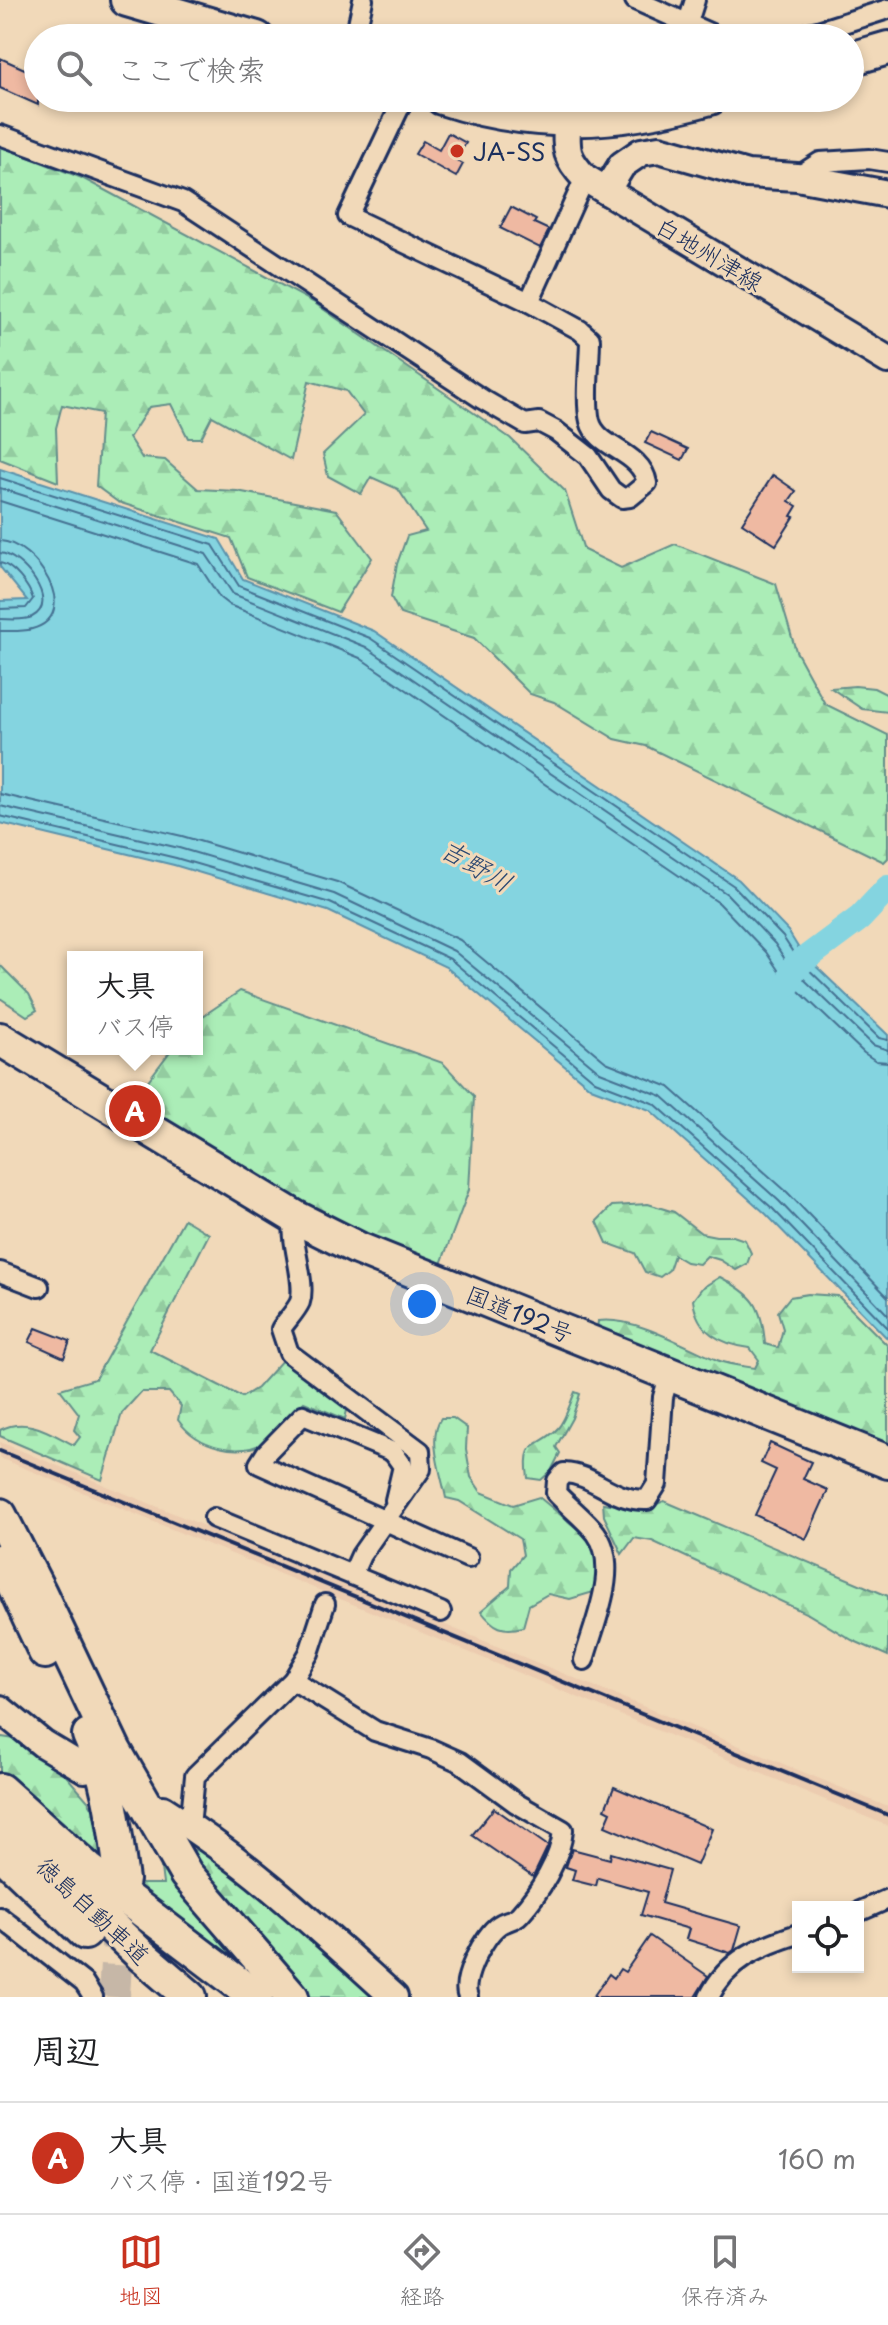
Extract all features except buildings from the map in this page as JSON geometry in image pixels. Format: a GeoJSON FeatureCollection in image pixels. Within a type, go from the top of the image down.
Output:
{"type":"FeatureCollection","features":[{"type":"Feature","properties":{"kind":"highway"},"geometry":{"type":"LineString","coordinates":[[127,0],[209,24]]}},
{"type":"Feature","properties":{"kind":"highway"},"geometry":{"type":"LineString","coordinates":[[864,55],[888,48]]}},
{"type":"Feature","properties":{"kind":"highway"},"geometry":{"type":"LineString","coordinates":[[501,112],[518,116],[567,112],[634,116],[651,112]]}},
{"type":"Feature","properties":{"kind":"highway","name":"国道192号"},"geometry":{"type":"LineString","coordinates":[[0,1039],[295,1217],[359,1249],[879,1455]]}},
{"type":"Feature","properties":{"kind":"highway"},"geometry":{"type":"LineString","coordinates":[[0,1515],[115,1751],[186,1874],[292,1997]]}},
{"type":"Feature","properties":{"kind":"highway"},"geometry":{"type":"LineString","coordinates":[[0,1556],[21,1605],[98,1754],[130,1881],[130,1811],[115,1751]]}},
{"type":"Feature","properties":{"kind":"highway"},"geometry":{"type":"LineString","coordinates":[[0,1790],[88,1869],[256,1997]]}},
{"type":"Feature","properties":{"kind":"highway","name":"徳島自動車道"},"geometry":{"type":"LineString","coordinates":[[0,1820],[141,1955],[190,1997]]}},
{"type":"Feature","properties":{"kind":"highway","name":"徳島自動車道"},"geometry":{"type":"LineString","coordinates":[[0,1852],[155,1997]]}},
{"type":"Feature","properties":{"kind":"street"},"geometry":{"type":"LineString","coordinates":[[358,24],[363,0]]}},
{"type":"Feature","properties":{"kind":"street"},"geometry":{"type":"LineString","coordinates":[[635,0],[674,24]]}},
{"type":"Feature","properties":{"kind":"street"},"geometry":{"type":"LineString","coordinates":[[687,24],[695,0]]}},
{"type":"Feature","properties":{"kind":"street"},"geometry":{"type":"LineString","coordinates":[[840,24],[888,9]]}},
{"type":"Feature","properties":{"kind":"street"},"geometry":{"type":"LineString","coordinates":[[0,135],[193,208],[482,399],[525,424],[539,422],[556,431],[588,456],[611,490],[622,498],[630,497],[647,483],[645,473],[638,463],[599,436],[590,422],[590,339],[580,330],[529,302],[348,216],[397,112]]}},
{"type":"Feature","properties":{"kind":"street","name":"白地州津線"},"geometry":{"type":"LineString","coordinates":[[567,112],[566,149],[570,162],[595,184],[888,360]]}},
{"type":"Feature","properties":{"kind":"street"},"geometry":{"type":"LineString","coordinates":[[529,302],[595,184],[641,152],[659,149],[747,174],[797,177],[888,194]]}},
{"type":"Feature","properties":{"kind":"street"},"geometry":{"type":"LineString","coordinates":[[797,177],[820,162],[869,159],[888,162]]}},
{"type":"Feature","properties":{"kind":"street"},"geometry":{"type":"LineString","coordinates":[[295,1217],[293,1224],[301,1300],[281,1329],[289,1353],[420,1451],[421,1469],[361,1555],[352,1575]]}},
{"type":"Feature","properties":{"kind":"street"},"geometry":{"type":"LineString","coordinates":[[0,1272],[39,1287]]}},
{"type":"Feature","properties":{"kind":"street"},"geometry":{"type":"LineString","coordinates":[[584,1660],[608,1574],[606,1552],[596,1534],[556,1493],[557,1481],[564,1473],[575,1473],[629,1500],[647,1500],[657,1484],[663,1397],[670,1373]]}},
{"type":"Feature","properties":{"kind":"street"},"geometry":{"type":"LineString","coordinates":[[396,1505],[403,1466],[393,1452],[303,1415],[259,1464],[468,1558]]}},
{"type":"Feature","properties":{"kind":"street"},"geometry":{"type":"LineString","coordinates":[[214,1518],[441,1612]]}},
{"type":"Feature","properties":{"kind":"street"},"geometry":{"type":"LineString","coordinates":[[190,1826],[195,1776],[293,1680],[309,1653],[325,1604]]}},
{"type":"Feature","properties":{"kind":"street"},"geometry":{"type":"LineString","coordinates":[[293,1680],[375,1731],[460,1762],[516,1803],[563,1830],[563,1838],[546,1877],[530,1901],[514,1920],[498,1926],[482,1947],[465,1980],[464,1990],[468,1997]]}},
{"type":"Feature","properties":{"kind":"street"},"geometry":{"type":"LineString","coordinates":[[2,1716],[85,1769]]}},
{"type":"Feature","properties":{"kind":"street"},"geometry":{"type":"LineString","coordinates":[[163,1809],[217,1843],[273,1888],[394,1997]]}},
{"type":"Feature","properties":{"kind":"street"},"geometry":{"type":"LineString","coordinates":[[864,1909],[888,1899]]}},
{"type":"Feature","properties":{"kind":"street"},"geometry":{"type":"LineString","coordinates":[[0,1917],[84,1983],[93,1997]]}},
{"type":"Feature","properties":{"kind":"street"},"geometry":{"type":"LineString","coordinates":[[709,1997],[716,1982],[734,1964],[765,1944],[792,1936]]}},
{"type":"Feature","properties":{"kind":"shaded area"},"geometry":{"type":"Polygon","coordinates":[[[0,1442],[888,1807],[888,1826],[0,1458],[0,1442]]]}},
{"type":"Feature","properties":{"kind":"green space"},"geometry":{"type":"Polygon","coordinates":[[[0,146],[82,178],[313,302],[510,438],[565,491],[584,550],[621,568],[675,544],[776,584],[796,651],[825,704],[888,735],[888,858],[884,862],[646,746],[615,739],[554,702],[530,694],[474,638],[400,614],[391,597],[397,564],[407,536],[426,531],[398,489],[371,477],[361,494],[328,476],[323,454],[364,415],[346,391],[309,381],[291,460],[212,416],[201,438],[188,438],[171,404],[149,407],[129,438],[142,458],[165,460],[198,489],[237,491],[336,510],[372,558],[338,612],[247,577],[231,538],[118,502],[96,486],[101,413],[62,405],[56,428],[58,482],[0,459],[0,146]]]}},
{"type":"Feature","properties":{"kind":"green space"},"geometry":{"type":"Polygon","coordinates":[[[831,688],[874,688],[888,695],[888,712],[862,709],[831,688]]]}},
{"type":"Feature","properties":{"kind":"green space"},"geometry":{"type":"Polygon","coordinates":[[[0,965],[29,994],[37,1010],[27,1016],[0,998],[0,965]]]}},
{"type":"Feature","properties":{"kind":"green space"},"geometry":{"type":"Polygon","coordinates":[[[240,991],[443,1063],[474,1096],[469,1190],[441,1264],[312,1215],[152,1115],[151,1108],[135,1098],[167,1055],[203,1055],[203,1016],[240,991]]]}},
{"type":"Feature","properties":{"kind":"green space"},"geometry":{"type":"Polygon","coordinates":[[[648,1204],[674,1212],[701,1233],[745,1240],[751,1253],[747,1264],[736,1270],[707,1256],[699,1264],[686,1262],[674,1255],[669,1270],[660,1277],[645,1272],[635,1253],[607,1243],[597,1221],[612,1206],[648,1204]]]}},
{"type":"Feature","properties":{"kind":"green space"},"geometry":{"type":"Polygon","coordinates":[[[184,1219],[209,1234],[150,1350],[242,1397],[257,1388],[284,1358],[348,1406],[345,1419],[304,1402],[269,1440],[258,1446],[232,1449],[207,1443],[186,1429],[178,1420],[181,1406],[169,1392],[141,1392],[122,1413],[102,1480],[0,1436],[0,1430],[10,1426],[29,1425],[74,1445],[80,1437],[74,1430],[79,1414],[60,1389],[95,1379],[184,1219]]]}},
{"type":"Feature","properties":{"kind":"green space"},"geometry":{"type":"Polygon","coordinates":[[[720,1277],[741,1290],[754,1303],[765,1344],[778,1348],[783,1329],[778,1312],[790,1297],[808,1294],[838,1296],[888,1346],[888,1442],[875,1442],[597,1330],[598,1321],[627,1323],[659,1333],[722,1362],[755,1368],[759,1360],[750,1348],[729,1343],[712,1334],[695,1311],[693,1300],[702,1288],[720,1277]]]}},
{"type":"Feature","properties":{"kind":"green space"},"geometry":{"type":"Polygon","coordinates":[[[575,1392],[580,1394],[572,1418],[556,1447],[560,1453],[551,1471],[541,1480],[528,1478],[527,1456],[530,1450],[558,1428],[575,1392]]]}},
{"type":"Feature","properties":{"kind":"green space"},"geometry":{"type":"Polygon","coordinates":[[[441,1418],[453,1418],[467,1428],[466,1449],[471,1477],[481,1492],[513,1505],[539,1497],[592,1541],[600,1562],[597,1591],[570,1599],[548,1594],[529,1605],[523,1627],[504,1629],[486,1617],[481,1611],[510,1586],[511,1569],[523,1555],[520,1539],[459,1501],[446,1498],[435,1446],[441,1418]]]}},
{"type":"Feature","properties":{"kind":"green space"},"geometry":{"type":"Polygon","coordinates":[[[664,1501],[888,1596],[888,1656],[852,1640],[808,1614],[652,1541],[634,1538],[622,1554],[604,1516],[603,1503],[645,1509],[664,1501]]]}},
{"type":"Feature","properties":{"kind":"green space"},"geometry":{"type":"Polygon","coordinates":[[[2,1737],[21,1740],[55,1763],[88,1801],[109,1833],[108,1871],[0,1776],[2,1737]]]}},
{"type":"Feature","properties":{"kind":"green space"},"geometry":{"type":"Polygon","coordinates":[[[182,1848],[212,1853],[253,1886],[374,1997],[309,1997],[214,1893],[182,1848]]]}},
{"type":"Feature","properties":{"kind":"green space"},"geometry":{"type":"Polygon","coordinates":[[[160,1860],[257,1981],[128,1884],[163,1884],[160,1860]]]}},
{"type":"Feature","properties":{"kind":"water","name":"吉野川"},"geometry":{"type":"Polygon","coordinates":[[[0,469],[219,539],[243,579],[374,631],[739,880],[788,931],[801,952],[888,1035],[888,1339],[766,1214],[650,1110],[591,1088],[446,967],[328,911],[174,865],[0,823],[0,601],[27,600],[0,567],[0,469]]]}},
{"type":"Feature","properties":{"kind":"waterway"},"geometry":{"type":"LineString","coordinates":[[789,983],[793,968],[860,918],[888,888]]}},
{"type":"Feature","properties":{"kind":"tunnel"},"geometry":{"type":"LineString","coordinates":[[114,1997],[119,1912]]}},
{"type":"Feature","properties":{"kind":"railway"},"geometry":{"type":"LineString","coordinates":[[0,1451],[888,1815]]}},
{"type":"Feature","properties":{"kind":"place","name":"JA-SS"},"geometry":{"type":"Point","coordinates":[457,151]}},
{"type":"Feature","properties":{"kind":"place","name":"大具"},"geometry":{"type":"Point","coordinates":[135,1111]}}]}
